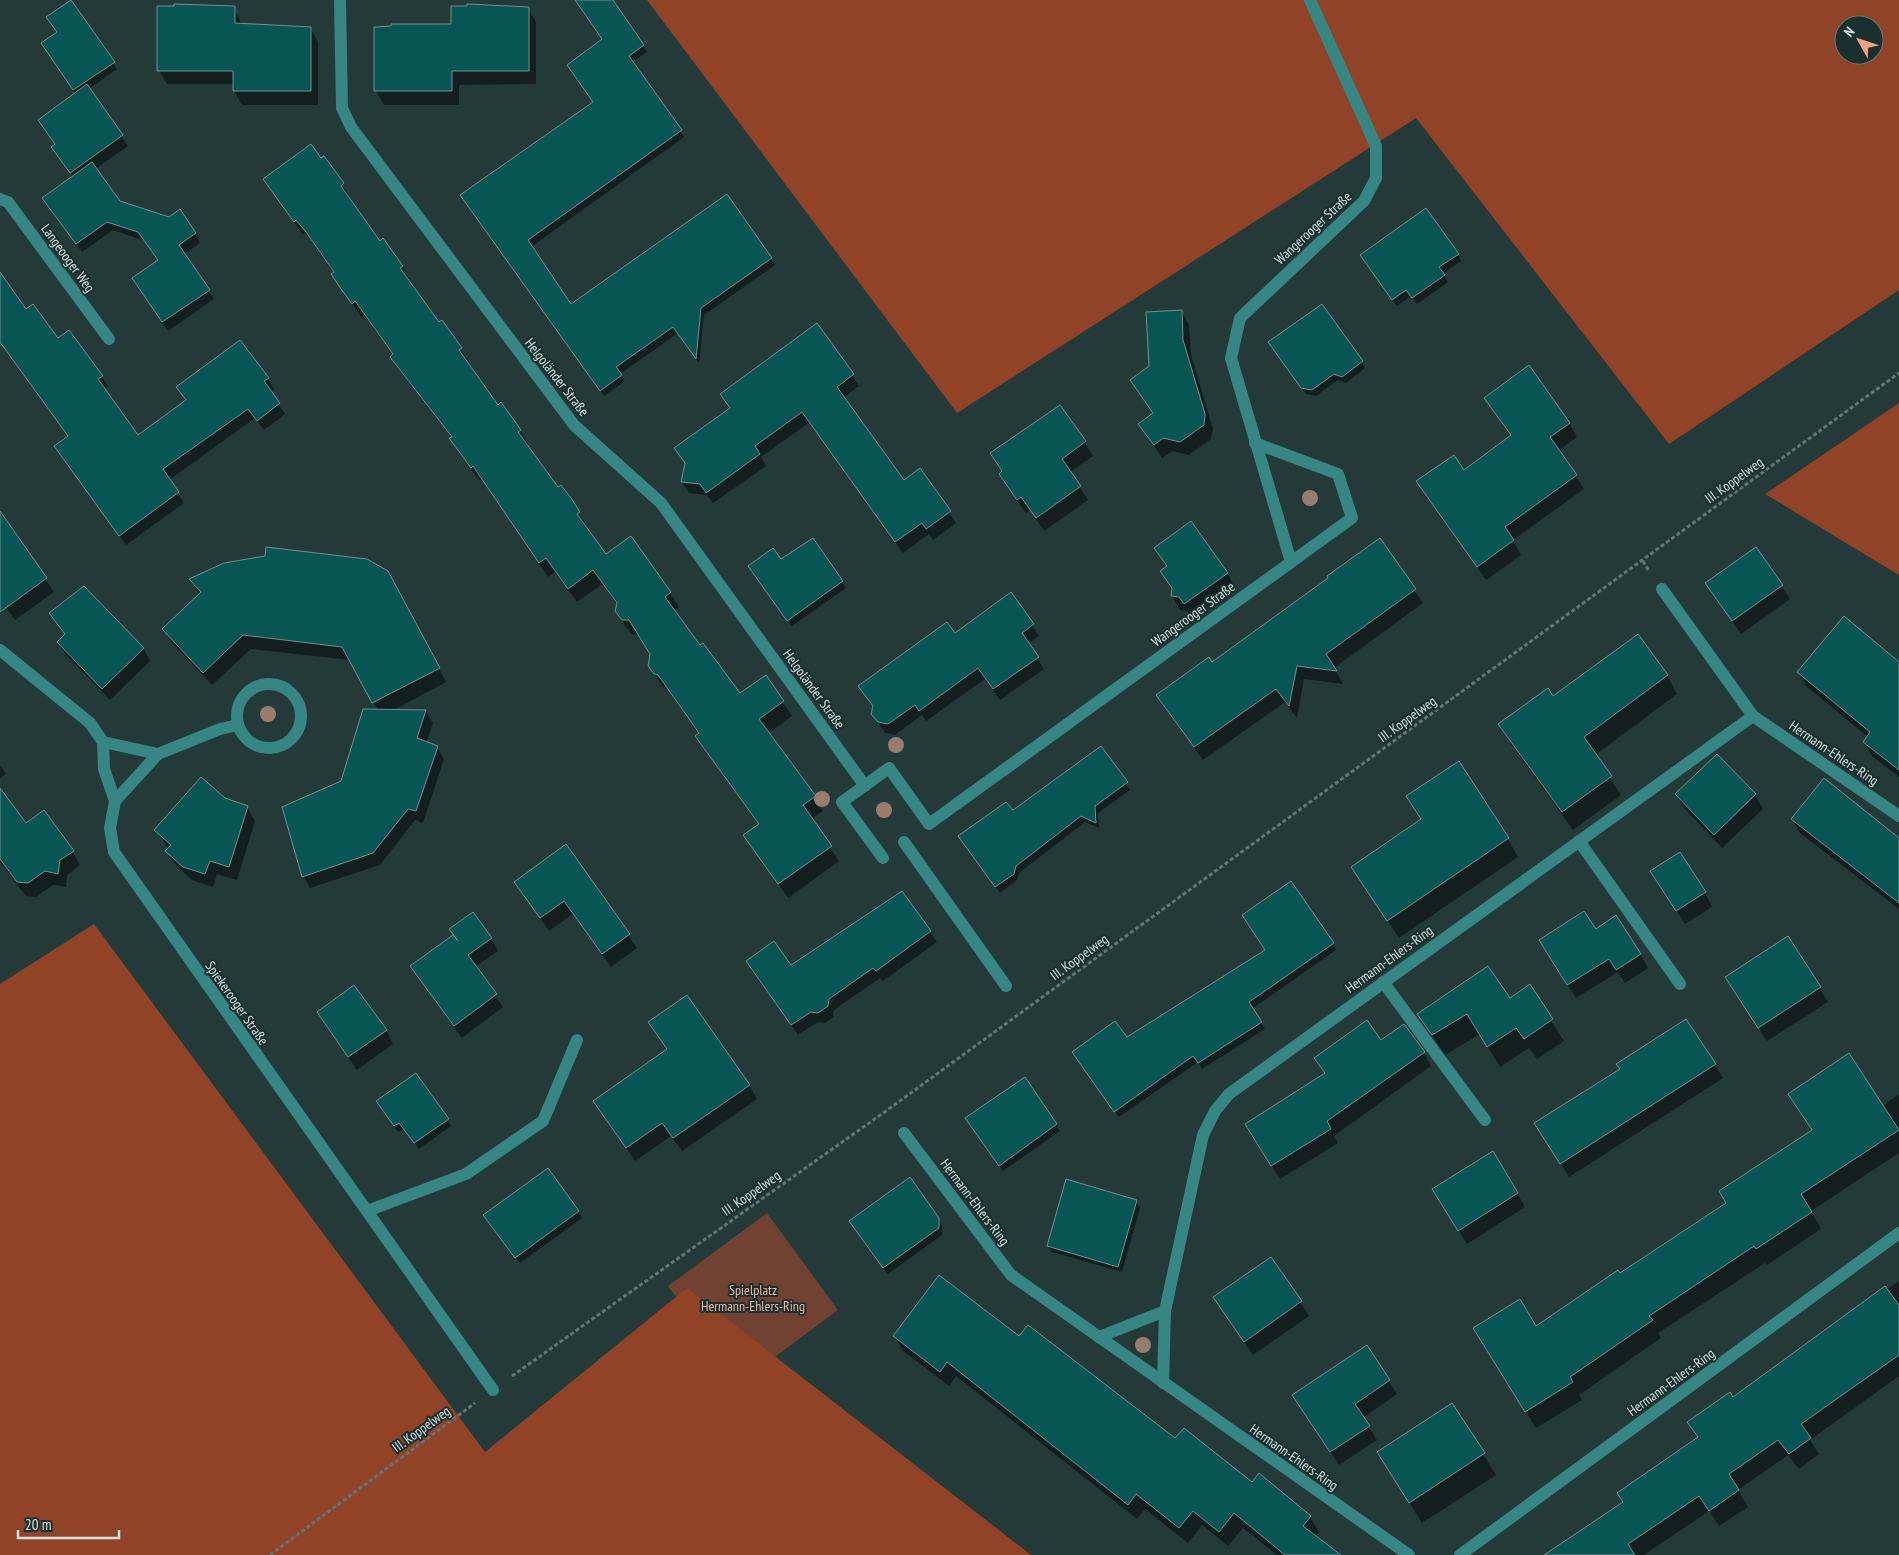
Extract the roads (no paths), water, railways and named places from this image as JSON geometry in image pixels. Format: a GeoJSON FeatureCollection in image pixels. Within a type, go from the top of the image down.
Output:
{"type":"FeatureCollection","features":[{"type":"Feature","properties":{"kind":"street","name":"Helgoländer Straße"},"geometry":{"type":"LineString","coordinates":[[340,0],[342,108],[351,128],[574,425],[661,503],[865,786]]}},
{"type":"Feature","properties":{"kind":"street","name":"Wangerooger Straße"},"geometry":{"type":"LineString","coordinates":[[1291,562],[1230,358],[1240,318],[1364,201],[1376,178],[1376,146],[1310,0]]}},
{"type":"Feature","properties":{"kind":"street","name":"Langeooger Weg"},"geometry":{"type":"LineString","coordinates":[[0,199],[8,202],[109,339]]}},
{"type":"Feature","properties":{"kind":"street","name":"Wangerooger Straße"},"geometry":{"type":"LineString","coordinates":[[865,786],[889,768],[929,824],[1352,518],[1338,474],[1255,443]]}},
{"type":"Feature","properties":{"kind":"street","name":"Hermann-Ehlers-Ring"},"geometry":{"type":"LineString","coordinates":[[1662,589],[1753,716],[1899,816]]}},
{"type":"Feature","properties":{"kind":"street"},"geometry":{"type":"LineString","coordinates":[[0,650],[90,723],[103,742],[158,754]]}},
{"type":"Feature","properties":{"kind":"street"},"geometry":{"type":"LineString","coordinates":[[268,684],[280,686],[290,692],[297,701],[301,712],[300,724],[295,735],[286,743],[275,747],[264,747],[252,743],[243,735],[238,725],[237,713],[240,702],[247,692],[257,686],[268,684]]}},
{"type":"Feature","properties":{"kind":"street","name":"Hermann-Ehlers-Ring"},"geometry":{"type":"LineString","coordinates":[[1163,1383],[1165,1311],[1203,1135],[1215,1110],[1229,1094],[1753,716]]}},
{"type":"Feature","properties":{"kind":"street"},"geometry":{"type":"LineString","coordinates":[[114,801],[158,754],[220,729],[238,725]]}},
{"type":"Feature","properties":{"kind":"street","name":"Spiekerooger Straße"},"geometry":{"type":"LineString","coordinates":[[103,742],[104,769],[114,801],[110,828],[114,852],[493,1390]]}},
{"type":"Feature","properties":{"kind":"street"},"geometry":{"type":"LineString","coordinates":[[865,786],[842,802],[883,858]]}},
{"type":"Feature","properties":{"kind":"street"},"geometry":{"type":"LineString","coordinates":[[1579,841],[1680,984]]}},
{"type":"Feature","properties":{"kind":"street"},"geometry":{"type":"LineString","coordinates":[[904,842],[1006,986]]}},
{"type":"Feature","properties":{"kind":"street"},"geometry":{"type":"LineString","coordinates":[[1383,982],[1486,1120]]}},
{"type":"Feature","properties":{"kind":"street"},"geometry":{"type":"LineString","coordinates":[[366,1211],[466,1174],[543,1121],[577,1040]]}},
{"type":"Feature","properties":{"kind":"street","name":"Hermann-Ehlers-Ring"},"geometry":{"type":"LineString","coordinates":[[904,1133],[1011,1275],[1409,1555]]}},
{"type":"Feature","properties":{"kind":"street","name":"Hermann-Ehlers-Ring"},"geometry":{"type":"LineString","coordinates":[[1460,1555],[1899,1233]]}},
{"type":"Feature","properties":{"kind":"street"},"geometry":{"type":"LineString","coordinates":[[1099,1337],[1165,1311]]}},
{"type":"Feature","properties":{"kind":"park label","name":"Spielplatz Hermann-Ehlers-Ring"},"geometry":{"type":"Point","coordinates":[753,1298]}}]}
